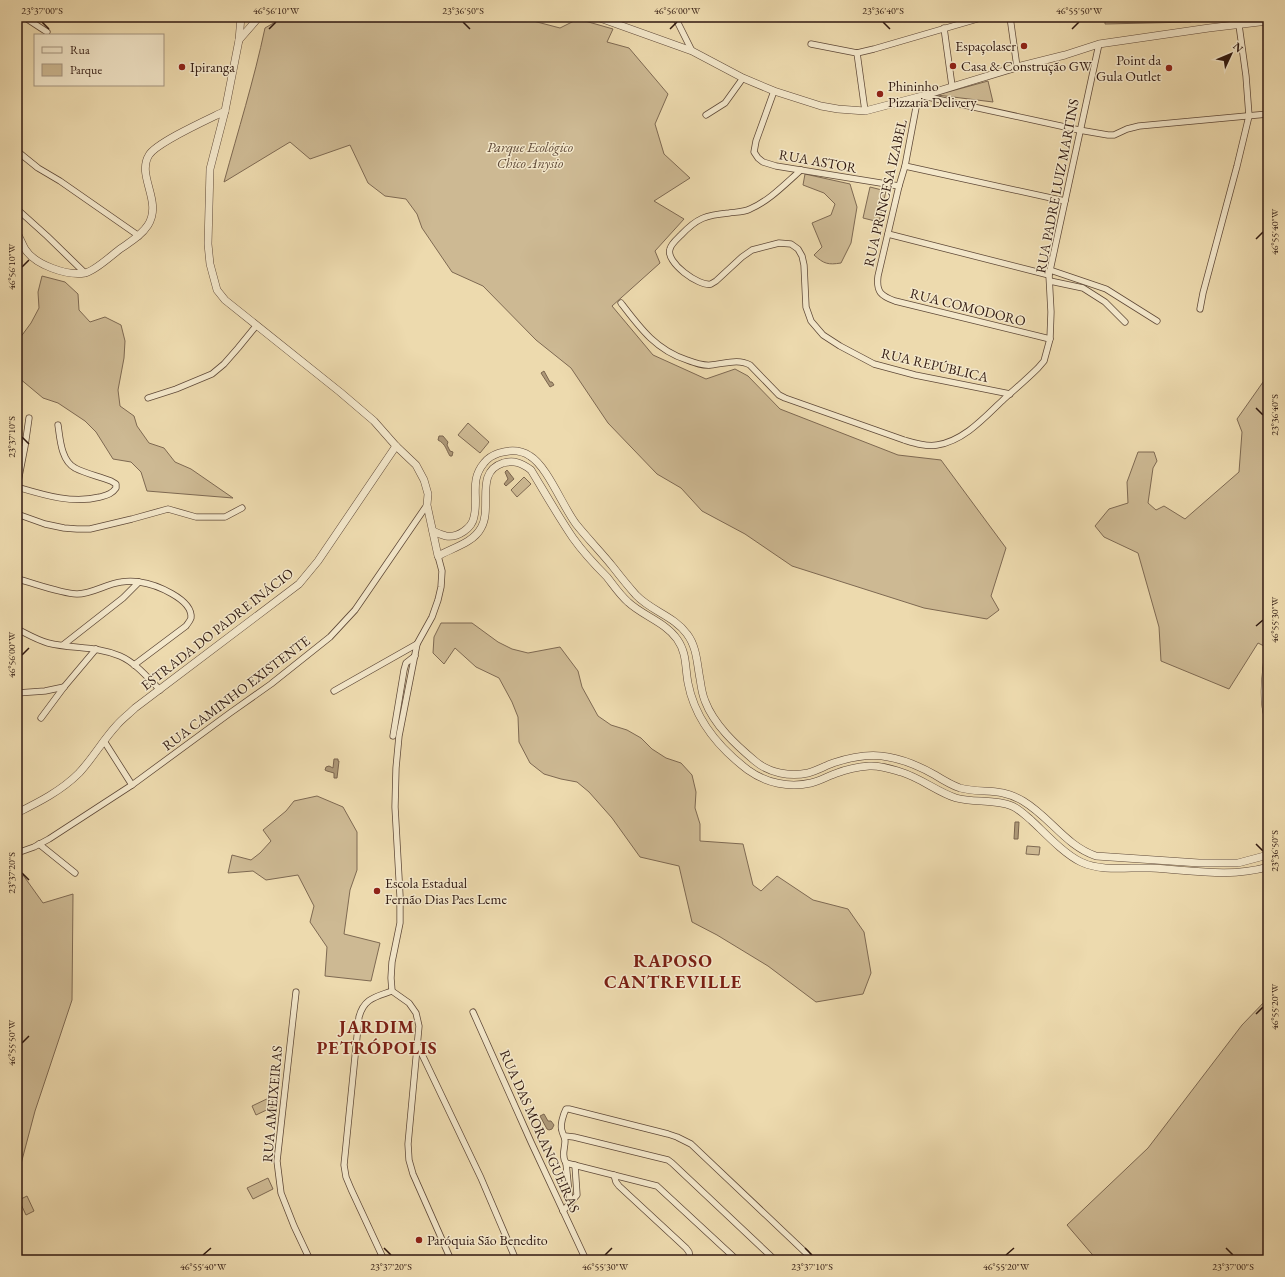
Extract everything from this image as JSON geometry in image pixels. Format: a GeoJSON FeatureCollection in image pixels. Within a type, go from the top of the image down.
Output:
{"type":"FeatureCollection","features":[{"type":"Feature","properties":{"kind":"street"},"geometry":{"type":"LineString","coordinates":[[24,17],[47,32]]}},
{"type":"Feature","properties":{"kind":"street"},"geometry":{"type":"LineString","coordinates":[[239,40],[259,17]]}},
{"type":"Feature","properties":{"kind":"street"},"geometry":{"type":"LineString","coordinates":[[597,17],[692,51],[743,78],[774,91],[821,106],[865,111],[1017,67],[1066,55],[1099,44],[1166,34],[1268,22]]}},
{"type":"Feature","properties":{"kind":"street"},"geometry":{"type":"LineString","coordinates":[[675,17],[692,51]]}},
{"type":"Feature","properties":{"kind":"street"},"geometry":{"type":"LineString","coordinates":[[811,44],[857,53],[984,17]]}},
{"type":"Feature","properties":{"kind":"street"},"geometry":{"type":"LineString","coordinates":[[1010,17],[1017,67]]}},
{"type":"Feature","properties":{"kind":"street"},"geometry":{"type":"LineString","coordinates":[[251,25],[241,19],[239,40],[225,111],[210,169],[208,244],[210,264],[217,290],[225,300],[256,326],[344,395],[374,421],[396,446],[416,465],[424,480],[428,494],[428,506],[442,571],[438,600],[432,617],[417,644],[399,736],[395,807],[400,923],[392,962],[391,978],[392,991],[409,1004],[416,1013],[419,1026],[408,1144],[409,1160],[419,1190],[451,1260]]}},
{"type":"Feature","properties":{"kind":"street"},"geometry":{"type":"LineString","coordinates":[[1200,309],[1249,116],[1246,76],[1239,25]]}},
{"type":"Feature","properties":{"kind":"street"},"geometry":{"type":"LineString","coordinates":[[944,28],[952,86]]}},
{"type":"Feature","properties":{"kind":"street","name":"RUA PADRE LUIZ MARTINS"},"geometry":{"type":"LineString","coordinates":[[621,303],[643,332],[656,344],[680,358],[700,364],[710,365],[746,362],[779,395],[785,398],[904,440],[923,445],[936,445],[950,442],[981,420],[1044,361],[1050,339],[1051,312],[1049,275],[1079,130],[1099,44]]}},
{"type":"Feature","properties":{"kind":"street"},"geometry":{"type":"LineString","coordinates":[[857,53],[865,111]]}},
{"type":"Feature","properties":{"kind":"street"},"geometry":{"type":"LineString","coordinates":[[706,115],[724,104],[743,78]]}},
{"type":"Feature","properties":{"kind":"street","name":"RUA ASTOR"},"geometry":{"type":"LineString","coordinates":[[774,91],[756,141],[754,152],[763,162],[776,166],[899,186]]}},
{"type":"Feature","properties":{"kind":"street"},"geometry":{"type":"LineString","coordinates":[[920,96],[1108,135],[1114,135],[1139,126],[1268,114]]}},
{"type":"Feature","properties":{"kind":"street","name":"RUA PRINCESA IZABEL"},"geometry":{"type":"LineString","coordinates":[[881,294],[877,285],[878,276],[905,166],[920,96]]}},
{"type":"Feature","properties":{"kind":"street"},"geometry":{"type":"LineString","coordinates":[[17,233],[25,250],[41,263],[54,270],[85,273],[97,266],[139,236],[148,225],[152,214],[153,202],[145,168],[149,154],[159,145],[225,111]]}},
{"type":"Feature","properties":{"kind":"street"},"geometry":{"type":"LineString","coordinates":[[17,151],[38,168],[76,192],[139,236]]}},
{"type":"Feature","properties":{"kind":"street"},"geometry":{"type":"LineString","coordinates":[[905,166],[1065,201]]}},
{"type":"Feature","properties":{"kind":"street","name":"RUA REPÚBLICA"},"geometry":{"type":"LineString","coordinates":[[801,170],[766,200],[749,210],[704,217],[695,222],[680,235],[670,250],[669,253],[672,259],[682,271],[693,279],[706,284],[711,284],[742,256],[752,250],[761,246],[780,243],[791,244],[798,249],[802,256],[804,265],[806,307],[811,321],[823,335],[874,364],[916,375],[1010,394]]}},
{"type":"Feature","properties":{"kind":"street"},"geometry":{"type":"LineString","coordinates":[[17,209],[85,273]]}},
{"type":"Feature","properties":{"kind":"street"},"geometry":{"type":"LineString","coordinates":[[888,234],[1106,289],[1157,321]]}},
{"type":"Feature","properties":{"kind":"street"},"geometry":{"type":"LineString","coordinates":[[1049,275],[1083,288],[1105,302],[1125,322]]}},
{"type":"Feature","properties":{"kind":"street","name":"RUA COMODORO"},"geometry":{"type":"LineString","coordinates":[[881,294],[895,301],[1050,339]]}},
{"type":"Feature","properties":{"kind":"street"},"geometry":{"type":"LineString","coordinates":[[148,398],[212,374],[224,364],[256,326]]}},
{"type":"Feature","properties":{"kind":"street"},"geometry":{"type":"LineString","coordinates":[[29,418],[17,487],[58,498],[72,499],[94,498],[108,495],[114,491],[116,484],[100,476],[74,468],[67,461],[63,451],[58,425]]}},
{"type":"Feature","properties":{"kind":"street","name":"ESTRADA DO PADRE INÁCIO"},"geometry":{"type":"LineString","coordinates":[[17,813],[62,787],[78,774],[118,724],[135,708],[299,584],[318,561],[396,446]]}},
{"type":"Feature","properties":{"kind":"street"},"geometry":{"type":"LineString","coordinates":[[433,531],[446,536],[454,536],[468,528],[472,523],[475,509],[475,482],[478,470],[485,461],[495,454],[506,451],[519,451],[530,455],[539,463],[575,522],[637,596],[679,625],[688,635],[694,646],[705,702],[726,733],[764,768],[792,774],[808,773],[854,757],[872,755],[889,757],[913,764],[960,788],[1002,792],[1014,796],[1032,806],[1076,846],[1096,856],[1199,863],[1238,862],[1268,855]]}},
{"type":"Feature","properties":{"kind":"street"},"geometry":{"type":"LineString","coordinates":[[485,461],[493,469]]}},
{"type":"Feature","properties":{"kind":"street"},"geometry":{"type":"LineString","coordinates":[[438,556],[467,542],[475,536],[485,519],[485,484],[488,476],[493,469],[500,464],[516,462],[531,470],[575,540],[628,603],[673,633],[684,650],[693,704],[702,721],[714,739],[750,772],[780,784],[793,785],[811,783],[837,773],[872,766],[887,768],[909,774],[957,798],[1013,806],[1069,855],[1081,862],[1094,866],[1220,873],[1246,872],[1268,867]]}},
{"type":"Feature","properties":{"kind":"street","name":"RUA CAMINHO EXISTENTE"},"geometry":{"type":"LineString","coordinates":[[17,853],[39,844],[132,785],[271,684],[330,637],[355,610],[428,506]]}},
{"type":"Feature","properties":{"kind":"street"},"geometry":{"type":"LineString","coordinates":[[17,514],[45,524],[64,528],[90,529],[168,509],[196,517],[225,517],[242,508]]}},
{"type":"Feature","properties":{"kind":"street"},"geometry":{"type":"LineString","coordinates":[[446,536],[449,550]]}},
{"type":"Feature","properties":{"kind":"street"},"geometry":{"type":"LineString","coordinates":[[17,579],[66,593],[78,594],[121,582],[139,582],[155,586],[176,596],[185,603],[190,611],[191,620],[186,626],[134,665]]}},
{"type":"Feature","properties":{"kind":"street"},"geometry":{"type":"LineString","coordinates":[[63,646],[123,598],[139,582]]}},
{"type":"Feature","properties":{"kind":"street"},"geometry":{"type":"LineString","coordinates":[[618,590],[626,583]]}},
{"type":"Feature","properties":{"kind":"street"},"geometry":{"type":"LineString","coordinates":[[17,629],[47,643],[96,649],[120,657],[134,665],[160,690]]}},
{"type":"Feature","properties":{"kind":"street"},"geometry":{"type":"LineString","coordinates":[[334,691],[417,644]]}},
{"type":"Feature","properties":{"kind":"street"},"geometry":{"type":"LineString","coordinates":[[41,718],[64,687],[96,649]]}},
{"type":"Feature","properties":{"kind":"street"},"geometry":{"type":"LineString","coordinates":[[1268,653],[1265,685],[1266,712],[1268,718]]}},
{"type":"Feature","properties":{"kind":"street"},"geometry":{"type":"LineString","coordinates":[[393,736],[406,664],[415,656]]}},
{"type":"Feature","properties":{"kind":"street"},"geometry":{"type":"LineString","coordinates":[[17,693],[64,687]]}},
{"type":"Feature","properties":{"kind":"street"},"geometry":{"type":"LineString","coordinates":[[104,741],[132,785]]}},
{"type":"Feature","properties":{"kind":"street"},"geometry":{"type":"LineString","coordinates":[[872,755],[872,766]]}},
{"type":"Feature","properties":{"kind":"street"},"geometry":{"type":"LineString","coordinates":[[760,777],[764,768]]}},
{"type":"Feature","properties":{"kind":"street"},"geometry":{"type":"LineString","coordinates":[[39,844],[75,873]]}},
{"type":"Feature","properties":{"kind":"street"},"geometry":{"type":"LineString","coordinates":[[1149,868],[1150,859]]}},
{"type":"Feature","properties":{"kind":"street"},"geometry":{"type":"LineString","coordinates":[[384,1260],[351,1190],[344,1165],[358,1017],[361,1008],[369,1000],[392,991]]}},
{"type":"Feature","properties":{"kind":"street","name":"RUA AMEIXEIRAS"},"geometry":{"type":"LineString","coordinates":[[296,992],[277,1161],[281,1193],[310,1260]]}},
{"type":"Feature","properties":{"kind":"street","name":"RUA DAS MORANGUEIRAS"},"geometry":{"type":"LineString","coordinates":[[473,1012],[585,1260]]}},
{"type":"Feature","properties":{"kind":"street"},"geometry":{"type":"LineString","coordinates":[[417,1044],[481,1178],[516,1260]]}},
{"type":"Feature","properties":{"kind":"street"},"geometry":{"type":"LineString","coordinates":[[570,1203],[566,1163],[563,1158],[565,1136],[562,1126],[566,1109],[668,1134],[691,1144],[806,1253],[811,1260]]}},
{"type":"Feature","properties":{"kind":"street"},"geometry":{"type":"LineString","coordinates":[[565,1136],[672,1162],[775,1260]]}},
{"type":"Feature","properties":{"kind":"street"},"geometry":{"type":"LineString","coordinates":[[566,1163],[657,1186],[737,1260]]}},
{"type":"Feature","properties":{"kind":"street"},"geometry":{"type":"LineString","coordinates":[[563,1211],[577,1195],[575,1165]]}},
{"type":"Feature","properties":{"kind":"street"},"geometry":{"type":"LineString","coordinates":[[614,1175],[616,1182],[686,1248],[689,1252],[690,1258]]}},
{"type":"Feature","properties":{"kind":"street"},"geometry":{"type":"LineString","coordinates":[[567,1181],[576,1180]]}},
{"type":"Feature","properties":{"kind":"green space","name":"Parque Ecológico Chico Anysio"},"geometry":{"type":"Polygon","coordinates":[[[284,17],[518,17],[560,28],[578,19],[613,29],[607,42],[629,48],[668,94],[655,124],[664,154],[690,178],[654,201],[684,219],[655,251],[660,263],[612,306],[653,355],[706,379],[735,369],[748,376],[780,409],[898,455],[941,460],[1006,548],[991,596],[999,610],[987,619],[924,608],[792,566],[745,534],[702,511],[681,488],[657,474],[608,423],[571,368],[536,340],[483,286],[452,272],[422,228],[417,214],[406,199],[385,196],[368,183],[350,145],[310,159],[290,142],[224,182],[251,86],[265,28],[284,17]]]}},
{"type":"Feature","properties":{"kind":"green space"},"geometry":{"type":"Polygon","coordinates":[[[1105,17],[1191,17],[1191,22],[1105,24],[1105,17]]]}},
{"type":"Feature","properties":{"kind":"green space"},"geometry":{"type":"Polygon","coordinates":[[[988,81],[993,102],[937,95],[988,81]]]}},
{"type":"Feature","properties":{"kind":"green space"},"geometry":{"type":"Polygon","coordinates":[[[805,174],[850,184],[857,207],[851,243],[841,263],[826,263],[814,255],[822,247],[812,223],[831,215],[835,204],[824,193],[803,185],[805,174]]]}},
{"type":"Feature","properties":{"kind":"green space"},"geometry":{"type":"Polygon","coordinates":[[[870,187],[886,191],[879,222],[863,218],[870,187]]]}},
{"type":"Feature","properties":{"kind":"green space"},"geometry":{"type":"Polygon","coordinates":[[[42,276],[65,282],[78,294],[79,310],[90,322],[105,317],[121,325],[125,341],[124,358],[118,390],[120,406],[134,416],[137,426],[149,443],[164,448],[175,462],[191,469],[233,498],[147,491],[141,472],[131,462],[113,459],[96,432],[85,421],[58,403],[43,398],[19,378],[17,375],[17,342],[31,323],[39,308],[38,292],[42,276]]]}},
{"type":"Feature","properties":{"kind":"green space"},"geometry":{"type":"Polygon","coordinates":[[[1268,375],[1268,648],[1258,643],[1229,689],[1161,661],[1159,627],[1138,553],[1104,537],[1095,526],[1109,509],[1128,503],[1127,482],[1138,452],[1154,452],[1157,461],[1153,468],[1148,503],[1156,510],[1164,506],[1185,519],[1239,472],[1242,432],[1237,419],[1268,375]]]}},
{"type":"Feature","properties":{"kind":"green space"},"geometry":{"type":"Polygon","coordinates":[[[468,423],[489,442],[480,453],[458,435],[468,423]]]}},
{"type":"Feature","properties":{"kind":"green space"},"geometry":{"type":"Polygon","coordinates":[[[524,477],[531,484],[517,497],[511,490],[524,477]]]}},
{"type":"Feature","properties":{"kind":"green space"},"geometry":{"type":"Polygon","coordinates":[[[441,623],[472,623],[498,642],[512,649],[528,653],[560,647],[578,671],[582,687],[598,716],[611,725],[627,730],[641,738],[652,749],[666,758],[681,763],[692,775],[696,792],[695,808],[700,824],[700,841],[743,844],[753,885],[761,891],[777,876],[813,900],[848,909],[864,932],[871,973],[863,994],[816,1002],[768,966],[717,935],[692,922],[679,866],[640,857],[612,818],[589,792],[577,782],[544,774],[530,763],[519,742],[518,717],[499,678],[476,667],[455,648],[444,664],[433,653],[434,637],[441,623]]]}},
{"type":"Feature","properties":{"kind":"green space"},"geometry":{"type":"Polygon","coordinates":[[[317,796],[343,807],[357,832],[357,870],[350,890],[344,934],[380,943],[371,981],[325,976],[327,947],[310,922],[314,906],[298,875],[266,880],[253,871],[228,873],[232,855],[251,860],[271,841],[263,830],[286,811],[294,801],[317,796]]]}},
{"type":"Feature","properties":{"kind":"green space"},"geometry":{"type":"Polygon","coordinates":[[[1027,846],[1040,847],[1039,855],[1026,854],[1027,846]]]}},
{"type":"Feature","properties":{"kind":"green space"},"geometry":{"type":"Polygon","coordinates":[[[23,875],[43,903],[73,894],[72,1000],[35,1111],[17,1179],[17,887],[23,875]]]}},
{"type":"Feature","properties":{"kind":"green space"},"geometry":{"type":"Polygon","coordinates":[[[1268,998],[1268,1260],[1097,1260],[1067,1225],[1148,1148],[1242,1025],[1268,998]]]}},
{"type":"Feature","properties":{"kind":"green space"},"geometry":{"type":"Polygon","coordinates":[[[271,1097],[275,1106],[256,1115],[252,1106],[271,1097]]]}},
{"type":"Feature","properties":{"kind":"green space"},"geometry":{"type":"Polygon","coordinates":[[[268,1178],[273,1189],[253,1199],[247,1188],[268,1178]]]}},
{"type":"Feature","properties":{"kind":"green space"},"geometry":{"type":"Polygon","coordinates":[[[27,1196],[34,1211],[26,1215],[19,1200],[27,1196]]]}},
{"type":"Feature","properties":{"kind":"shaded area"},"geometry":{"type":"Polygon","coordinates":[[[544,371],[550,382],[554,385],[550,387],[541,373],[544,371]]]}},
{"type":"Feature","properties":{"kind":"shaded area"},"geometry":{"type":"Polygon","coordinates":[[[439,436],[443,436],[448,442],[447,445],[450,451],[453,452],[452,456],[450,456],[444,445],[438,440],[439,436]]]}},
{"type":"Feature","properties":{"kind":"shaded area"},"geometry":{"type":"Polygon","coordinates":[[[507,470],[514,479],[506,486],[504,484],[508,479],[505,472],[507,470]]]}},
{"type":"Feature","properties":{"kind":"shaded area"},"geometry":{"type":"Polygon","coordinates":[[[334,759],[338,759],[339,761],[337,778],[334,778],[334,773],[325,770],[326,767],[329,766],[333,768],[334,759]]]}},
{"type":"Feature","properties":{"kind":"shaded area"},"geometry":{"type":"Polygon","coordinates":[[[1015,822],[1019,822],[1018,839],[1014,839],[1015,822]]]}},
{"type":"Feature","properties":{"kind":"shaded area"},"geometry":{"type":"Polygon","coordinates":[[[544,1114],[548,1121],[551,1121],[554,1125],[552,1129],[547,1129],[540,1116],[544,1114]]]}},
{"type":"Feature","properties":{"kind":"place","name":"Espaçolaser"},"geometry":{"type":"Point","coordinates":[1024,46]}},
{"type":"Feature","properties":{"kind":"place","name":"Casa & Construção GW"},"geometry":{"type":"Point","coordinates":[953,66]}},
{"type":"Feature","properties":{"kind":"place","name":"Ipiranga"},"geometry":{"type":"Point","coordinates":[182,67]}},
{"type":"Feature","properties":{"kind":"place","name":"Point da Gula Outlet"},"geometry":{"type":"Point","coordinates":[1169,68]}},
{"type":"Feature","properties":{"kind":"place","name":"Phininho Pizzaria Delivery"},"geometry":{"type":"Point","coordinates":[880,94]}},
{"type":"Feature","properties":{"kind":"place","name":"Escola Estadual Fernão Dias Paes Leme"},"geometry":{"type":"Point","coordinates":[377,891]}},
{"type":"Feature","properties":{"kind":"place","name":"Paróquia São Benedito"},"geometry":{"type":"Point","coordinates":[419,1240]}},
{"type":"Feature","properties":{"kind":"district","name":"RAPOSO CANTREVILLE"},"geometry":{"type":"Point","coordinates":[673,971]}},
{"type":"Feature","properties":{"kind":"district","name":"JARDIM PETRÓPOLIS"},"geometry":{"type":"Point","coordinates":[377,1037]}}]}
